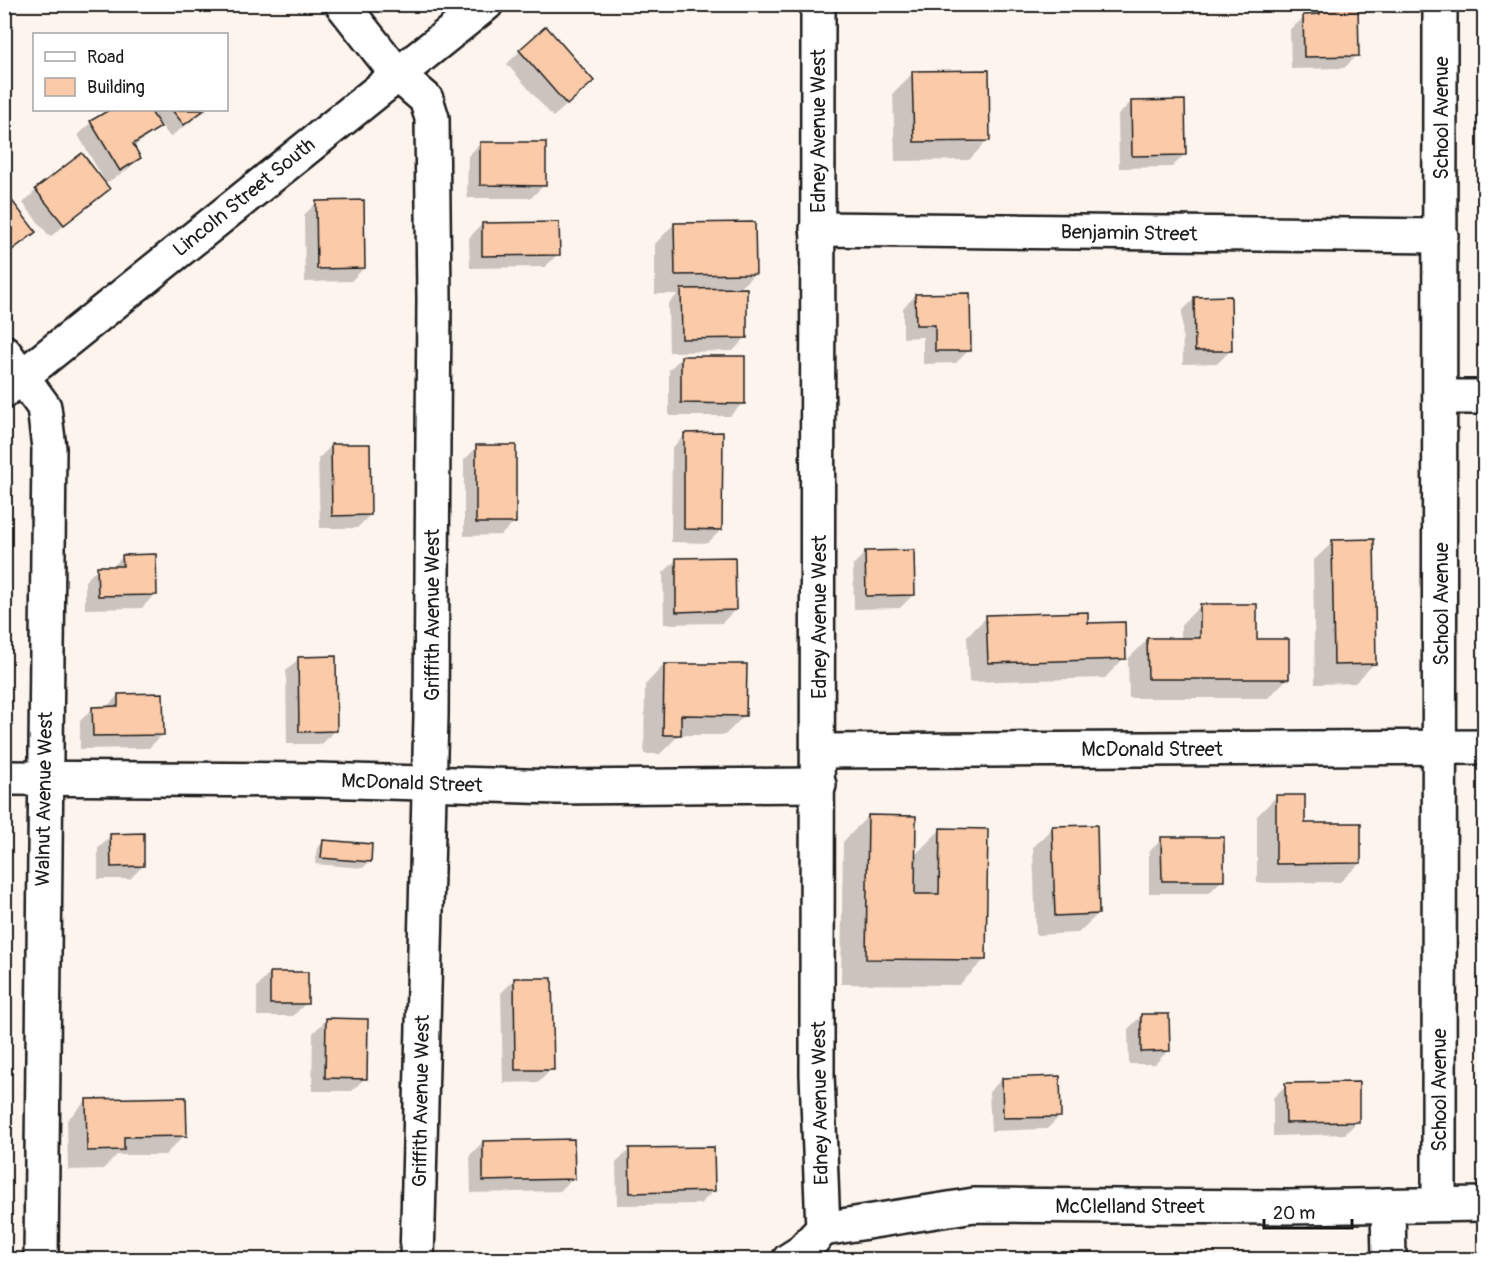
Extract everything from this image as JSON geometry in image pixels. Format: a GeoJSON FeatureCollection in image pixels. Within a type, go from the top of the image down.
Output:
{"type":"FeatureCollection","features":[{"type":"Feature","properties":{"kind":"street","name":"Griffith Avenue West"},"geometry":{"type":"LineString","coordinates":[[342,4],[397,74],[426,99],[432,118],[434,310],[429,784],[417,1260]]}},
{"type":"Feature","properties":{"kind":"street","name":"Lincoln Street South"},"geometry":{"type":"LineString","coordinates":[[11,373],[486,4]]}},
{"type":"Feature","properties":{"kind":"street","name":"Edney Avenue West"},"geometry":{"type":"LineString","coordinates":[[818,4],[817,1074],[823,1228]]}},
{"type":"Feature","properties":{"kind":"street","name":"School Avenue"},"geometry":{"type":"LineString","coordinates":[[1439,1204],[1440,4]]}},
{"type":"Feature","properties":{"kind":"street","name":"Benjamin Street"},"geometry":{"type":"LineString","coordinates":[[817,229],[1441,236]]}},
{"type":"Feature","properties":{"kind":"street","name":"Walnut Avenue West"},"geometry":{"type":"LineString","coordinates":[[11,373],[44,407],[49,448],[41,1260]]}},
{"type":"Feature","properties":{"kind":"street"},"geometry":{"type":"LineString","coordinates":[[1441,397],[1485,397]]}},
{"type":"Feature","properties":{"kind":"street","name":"McDonald Street"},"geometry":{"type":"LineString","coordinates":[[819,751],[1485,747]]}},
{"type":"Feature","properties":{"kind":"street","name":"McDonald Street"},"geometry":{"type":"LineString","coordinates":[[4,778],[316,780],[557,787],[819,785]]}},
{"type":"Feature","properties":{"kind":"street","name":"McClelland Street"},"geometry":{"type":"LineString","coordinates":[[823,1228],[974,1205],[1288,1207],[1485,1204]]}},
{"type":"Feature","properties":{"kind":"street"},"geometry":{"type":"LineString","coordinates":[[1388,1205],[1389,1260]]}},
{"type":"Feature","properties":{"kind":"street"},"geometry":{"type":"LineString","coordinates":[[789,1260],[800,1253],[823,1228]]}},
{"type":"Feature","properties":{"kind":"building"},"geometry":{"type":"Polygon","coordinates":[[[1319,4],[1358,4],[1359,56],[1304,57],[1303,15],[1320,14],[1319,4]]]}},
{"type":"Feature","properties":{"kind":"building"},"geometry":{"type":"Polygon","coordinates":[[[546,26],[594,81],[567,105],[519,50],[546,26]]]}},
{"type":"Feature","properties":{"kind":"building"},"geometry":{"type":"Polygon","coordinates":[[[989,70],[990,141],[914,142],[912,71],[989,70]]]}},
{"type":"Feature","properties":{"kind":"building"},"geometry":{"type":"Polygon","coordinates":[[[1185,100],[1186,155],[1132,156],[1131,101],[1185,100]]]}},
{"type":"Feature","properties":{"kind":"building"},"geometry":{"type":"Polygon","coordinates":[[[107,111],[151,111],[161,127],[133,144],[141,158],[120,171],[90,121],[107,111]]]}},
{"type":"Feature","properties":{"kind":"building"},"geometry":{"type":"Polygon","coordinates":[[[173,111],[203,111],[184,125],[173,111]]]}},
{"type":"Feature","properties":{"kind":"building"},"geometry":{"type":"Polygon","coordinates":[[[480,142],[546,142],[546,186],[480,185],[480,142]]]}},
{"type":"Feature","properties":{"kind":"building"},"geometry":{"type":"Polygon","coordinates":[[[82,153],[110,189],[64,225],[35,189],[82,153]]]}},
{"type":"Feature","properties":{"kind":"building"},"geometry":{"type":"Polygon","coordinates":[[[6,193],[36,232],[4,256],[4,194],[6,193]]]}},
{"type":"Feature","properties":{"kind":"building"},"geometry":{"type":"Polygon","coordinates":[[[364,200],[365,268],[317,269],[316,201],[364,200]]]}},
{"type":"Feature","properties":{"kind":"building"},"geometry":{"type":"Polygon","coordinates":[[[559,222],[560,255],[482,256],[482,223],[559,222]]]}},
{"type":"Feature","properties":{"kind":"building"},"geometry":{"type":"Polygon","coordinates":[[[755,222],[756,274],[675,275],[674,223],[755,222]]]}},
{"type":"Feature","properties":{"kind":"building"},"geometry":{"type":"Polygon","coordinates":[[[747,288],[747,338],[682,339],[681,289],[747,288]]]}},
{"type":"Feature","properties":{"kind":"building"},"geometry":{"type":"Polygon","coordinates":[[[970,293],[971,351],[935,351],[935,325],[916,325],[915,294],[970,293]]]}},
{"type":"Feature","properties":{"kind":"building"},"geometry":{"type":"Polygon","coordinates":[[[1231,296],[1232,351],[1195,351],[1194,297],[1231,296]]]}},
{"type":"Feature","properties":{"kind":"building"},"geometry":{"type":"Polygon","coordinates":[[[681,356],[745,356],[745,404],[681,403],[681,356]]]}},
{"type":"Feature","properties":{"kind":"building"},"geometry":{"type":"Polygon","coordinates":[[[723,432],[722,530],[684,529],[684,433],[723,432]]]}},
{"type":"Feature","properties":{"kind":"building"},"geometry":{"type":"Polygon","coordinates":[[[331,444],[370,444],[371,515],[332,516],[331,444]]]}},
{"type":"Feature","properties":{"kind":"building"},"geometry":{"type":"Polygon","coordinates":[[[476,445],[516,445],[516,523],[476,523],[476,445]]]}},
{"type":"Feature","properties":{"kind":"building"},"geometry":{"type":"Polygon","coordinates":[[[1374,539],[1376,664],[1334,665],[1332,540],[1374,539]]]}},
{"type":"Feature","properties":{"kind":"building"},"geometry":{"type":"Polygon","coordinates":[[[914,550],[915,595],[866,596],[865,551],[914,550]]]}},
{"type":"Feature","properties":{"kind":"building"},"geometry":{"type":"Polygon","coordinates":[[[156,554],[157,595],[98,596],[97,566],[123,566],[122,555],[156,554]]]}},
{"type":"Feature","properties":{"kind":"building"},"geometry":{"type":"Polygon","coordinates":[[[735,557],[736,610],[676,612],[676,558],[735,557]]]}},
{"type":"Feature","properties":{"kind":"building"},"geometry":{"type":"Polygon","coordinates":[[[1200,604],[1257,604],[1257,639],[1289,639],[1289,679],[1148,679],[1147,638],[1200,638],[1200,604]]]}},
{"type":"Feature","properties":{"kind":"building"},"geometry":{"type":"Polygon","coordinates":[[[1088,612],[1088,623],[1125,622],[1126,659],[988,663],[986,615],[1088,612]]]}},
{"type":"Feature","properties":{"kind":"building"},"geometry":{"type":"Polygon","coordinates":[[[336,656],[337,731],[299,732],[298,657],[336,656]]]}},
{"type":"Feature","properties":{"kind":"building"},"geometry":{"type":"Polygon","coordinates":[[[664,664],[747,664],[746,716],[681,715],[681,735],[663,735],[664,664]]]}},
{"type":"Feature","properties":{"kind":"building"},"geometry":{"type":"Polygon","coordinates":[[[163,693],[164,735],[93,736],[92,707],[118,706],[118,694],[163,693]]]}},
{"type":"Feature","properties":{"kind":"building"},"geometry":{"type":"Polygon","coordinates":[[[1276,795],[1305,795],[1305,823],[1361,823],[1361,863],[1276,864],[1276,795]]]}},
{"type":"Feature","properties":{"kind":"building"},"geometry":{"type":"Polygon","coordinates":[[[868,815],[916,816],[915,894],[939,894],[940,828],[988,829],[986,960],[866,959],[868,815]]]}},
{"type":"Feature","properties":{"kind":"building"},"geometry":{"type":"Polygon","coordinates":[[[1097,825],[1099,914],[1055,916],[1052,826],[1097,825]]]}},
{"type":"Feature","properties":{"kind":"building"},"geometry":{"type":"Polygon","coordinates":[[[144,833],[144,866],[111,867],[110,834],[144,833]]]}},
{"type":"Feature","properties":{"kind":"building"},"geometry":{"type":"Polygon","coordinates":[[[1161,837],[1224,837],[1224,881],[1162,881],[1161,837]]]}},
{"type":"Feature","properties":{"kind":"building"},"geometry":{"type":"Polygon","coordinates":[[[323,840],[372,844],[371,862],[321,858],[323,840]]]}},
{"type":"Feature","properties":{"kind":"building"},"geometry":{"type":"Polygon","coordinates":[[[270,972],[308,972],[308,1004],[270,1004],[270,972]]]}},
{"type":"Feature","properties":{"kind":"building"},"geometry":{"type":"Polygon","coordinates":[[[514,978],[552,978],[554,1070],[515,1070],[514,978]]]}},
{"type":"Feature","properties":{"kind":"building"},"geometry":{"type":"Polygon","coordinates":[[[1141,1014],[1169,1014],[1170,1051],[1141,1052],[1141,1014]]]}},
{"type":"Feature","properties":{"kind":"building"},"geometry":{"type":"Polygon","coordinates":[[[326,1018],[368,1019],[367,1079],[325,1078],[326,1018]]]}},
{"type":"Feature","properties":{"kind":"building"},"geometry":{"type":"Polygon","coordinates":[[[1060,1076],[1061,1117],[1003,1118],[1002,1078],[1060,1076]]]}},
{"type":"Feature","properties":{"kind":"building"},"geometry":{"type":"Polygon","coordinates":[[[1359,1082],[1359,1122],[1286,1123],[1285,1083],[1359,1082]]]}},
{"type":"Feature","properties":{"kind":"building"},"geometry":{"type":"Polygon","coordinates":[[[186,1097],[187,1136],[124,1137],[124,1150],[87,1151],[86,1099],[186,1097]]]}},
{"type":"Feature","properties":{"kind":"building"},"geometry":{"type":"Polygon","coordinates":[[[574,1139],[575,1179],[483,1181],[483,1141],[574,1139]]]}},
{"type":"Feature","properties":{"kind":"building"},"geometry":{"type":"Polygon","coordinates":[[[714,1147],[715,1191],[630,1193],[629,1148],[714,1147]]]}}]}
